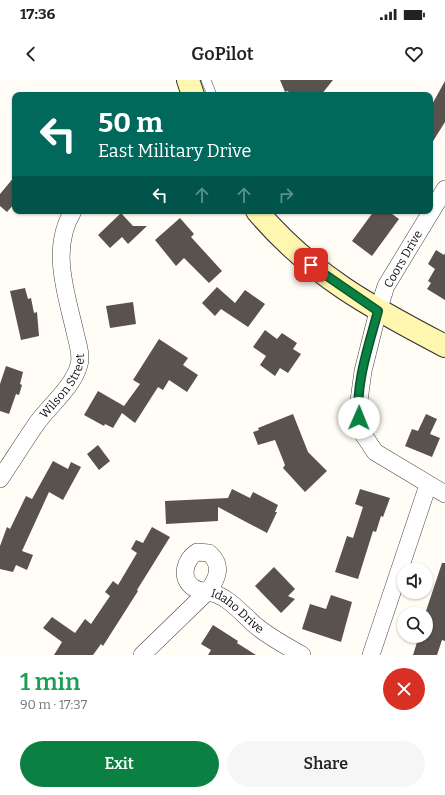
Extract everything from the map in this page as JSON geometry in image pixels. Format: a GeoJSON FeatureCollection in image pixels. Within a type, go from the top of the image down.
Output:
{"type":"FeatureCollection","features":[{"type":"Feature","properties":{"kind":"street","name":"Coors Drive"},"geometry":{"type":"LineString","coordinates":[[433,209],[445,189]]}},
{"type":"Feature","properties":{"kind":"street","name":"Wilson Street"},"geometry":{"type":"LineString","coordinates":[[0,479],[37,423],[73,378],[79,364],[79,353],[68,302],[60,252],[65,227],[72,214]]}},
{"type":"Feature","properties":{"kind":"street"},"geometry":{"type":"LineString","coordinates":[[260,214],[277,235],[300,256],[334,282],[378,311],[445,346]]}},
{"type":"Feature","properties":{"kind":"street","name":"Coors Drive"},"geometry":{"type":"LineString","coordinates":[[430,214],[386,286],[363,371],[358,408],[363,434],[381,458],[445,494]]}},
{"type":"Feature","properties":{"kind":"street"},"geometry":{"type":"LineString","coordinates":[[371,655],[428,485]]}},
{"type":"Feature","properties":{"kind":"street","name":"Idaho Drive"},"geometry":{"type":"LineString","coordinates":[[142,655],[207,592],[218,594],[226,599],[260,629],[285,646],[302,655]]}},
{"type":"Feature","properties":{"kind":"building"},"geometry":{"type":"Polygon","coordinates":[[[280,80],[333,80],[323,92],[285,92],[280,80]]]}},
{"type":"Feature","properties":{"kind":"building"},"geometry":{"type":"Polygon","coordinates":[[[445,81],[445,122],[433,141],[433,103],[445,81]]]}},
{"type":"Feature","properties":{"kind":"building"},"geometry":{"type":"Polygon","coordinates":[[[12,180],[12,206],[7,212],[0,206],[0,194],[12,180]]]}},
{"type":"Feature","properties":{"kind":"building"},"geometry":{"type":"Polygon","coordinates":[[[120,214],[122,214],[133,226],[147,226],[128,244],[122,237],[110,248],[98,235],[120,214]]]}},
{"type":"Feature","properties":{"kind":"building"},"geometry":{"type":"Polygon","coordinates":[[[372,214],[392,214],[399,219],[372,256],[352,241],[372,214]]]}},
{"type":"Feature","properties":{"kind":"building"},"geometry":{"type":"Polygon","coordinates":[[[180,218],[194,234],[191,237],[222,271],[209,283],[184,258],[176,266],[155,240],[180,218]]]}},
{"type":"Feature","properties":{"kind":"building"},"geometry":{"type":"Polygon","coordinates":[[[436,250],[444,255],[445,253],[445,300],[427,289],[431,283],[428,281],[435,269],[428,264],[436,250]]]}},
{"type":"Feature","properties":{"kind":"building"},"geometry":{"type":"Polygon","coordinates":[[[217,287],[235,303],[245,290],[265,304],[248,327],[221,309],[215,316],[202,303],[217,287]]]}},
{"type":"Feature","properties":{"kind":"building"},"geometry":{"type":"Polygon","coordinates":[[[25,288],[28,299],[31,298],[34,313],[37,312],[39,336],[21,340],[10,291],[25,288]]]}},
{"type":"Feature","properties":{"kind":"building"},"geometry":{"type":"Polygon","coordinates":[[[133,302],[136,324],[110,328],[106,306],[133,302]]]}},
{"type":"Feature","properties":{"kind":"building"},"geometry":{"type":"Polygon","coordinates":[[[265,330],[277,339],[282,333],[297,343],[293,349],[301,354],[288,373],[280,368],[275,376],[260,365],[266,356],[253,347],[265,330]]]}},
{"type":"Feature","properties":{"kind":"building"},"geometry":{"type":"Polygon","coordinates":[[[159,339],[188,358],[183,365],[198,375],[187,392],[169,380],[163,390],[158,387],[135,423],[122,413],[113,428],[105,424],[104,426],[84,415],[98,391],[124,406],[140,384],[133,380],[159,339]]]}},
{"type":"Feature","properties":{"kind":"building"},"geometry":{"type":"Polygon","coordinates":[[[6,366],[23,372],[20,384],[22,385],[19,395],[16,394],[9,414],[0,411],[0,384],[6,366]]]}},
{"type":"Feature","properties":{"kind":"building"},"geometry":{"type":"Polygon","coordinates":[[[293,414],[308,452],[327,471],[305,492],[283,468],[285,465],[275,440],[258,445],[253,432],[259,430],[258,428],[293,414]]]}},
{"type":"Feature","properties":{"kind":"building"},"geometry":{"type":"Polygon","coordinates":[[[426,414],[437,419],[430,434],[440,438],[432,457],[405,446],[412,429],[418,431],[426,414]]]}},
{"type":"Feature","properties":{"kind":"building"},"geometry":{"type":"Polygon","coordinates":[[[98,445],[110,461],[99,470],[87,454],[98,445]]]}},
{"type":"Feature","properties":{"kind":"building"},"geometry":{"type":"Polygon","coordinates":[[[53,461],[68,469],[71,462],[81,467],[63,500],[49,492],[22,551],[33,555],[27,570],[16,565],[13,572],[0,569],[0,546],[7,527],[10,529],[26,496],[32,499],[53,461]]]}},
{"type":"Feature","properties":{"kind":"building"},"geometry":{"type":"Polygon","coordinates":[[[232,489],[250,498],[253,492],[278,505],[275,512],[277,512],[267,533],[218,507],[218,521],[166,524],[165,501],[228,498],[232,489]]]}},
{"type":"Feature","properties":{"kind":"building"},"geometry":{"type":"Polygon","coordinates":[[[360,489],[390,498],[383,517],[381,516],[376,532],[373,531],[358,579],[335,572],[347,536],[353,538],[363,507],[355,504],[360,489]]]}},
{"type":"Feature","properties":{"kind":"building"},"geometry":{"type":"Polygon","coordinates":[[[152,527],[170,537],[103,646],[101,644],[93,655],[54,655],[62,642],[43,628],[52,617],[75,633],[85,619],[91,624],[110,596],[105,592],[113,581],[118,585],[137,553],[131,549],[136,540],[143,543],[152,527]]]}},
{"type":"Feature","properties":{"kind":"building"},"geometry":{"type":"Polygon","coordinates":[[[442,563],[445,563],[445,641],[442,640],[437,655],[413,655],[417,643],[433,643],[433,607],[427,607],[430,599],[433,599],[433,590],[442,563]]]}},
{"type":"Feature","properties":{"kind":"building"},"geometry":{"type":"Polygon","coordinates":[[[274,567],[295,589],[288,596],[295,599],[281,613],[255,586],[274,567]]]}},
{"type":"Feature","properties":{"kind":"building"},"geometry":{"type":"Polygon","coordinates":[[[331,595],[352,602],[341,642],[302,629],[310,604],[326,609],[331,595]]]}},
{"type":"Feature","properties":{"kind":"building"},"geometry":{"type":"Polygon","coordinates":[[[213,625],[256,655],[208,655],[211,650],[201,644],[213,625]]]}},
{"type":"Feature","properties":{"kind":"route"},"geometry":{"type":"LineString","coordinates":[[311,265],[378,311],[363,371],[358,408],[359,418]]}}]}
